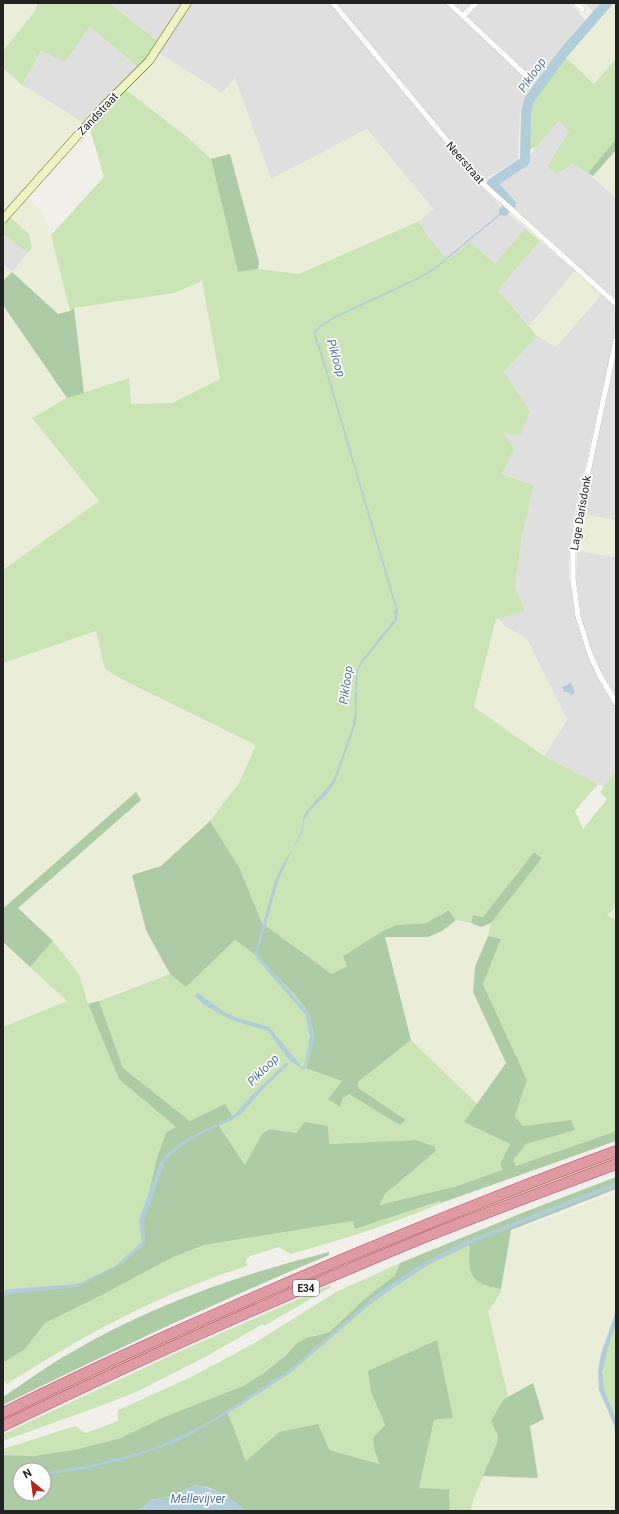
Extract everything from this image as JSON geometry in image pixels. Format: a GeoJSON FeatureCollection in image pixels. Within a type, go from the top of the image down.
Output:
{"type":"FeatureCollection","features":[{"type":"Feature","properties":{"kind":"highway","name":"E34"},"geometry":{"type":"LineString","coordinates":[[3,1413],[168,1335],[274,1288],[422,1226],[616,1152]]}},
{"type":"Feature","properties":{"kind":"highway","name":"E34"},"geometry":{"type":"LineString","coordinates":[[3,1426],[173,1346],[281,1298],[430,1236],[616,1164]]}},
{"type":"Feature","properties":{"kind":"street","name":"Zandstraat"},"geometry":{"type":"LineString","coordinates":[[3,220],[92,120],[149,60],[187,3]]}},
{"type":"Feature","properties":{"kind":"street","name":"Neerstraat"},"geometry":{"type":"LineString","coordinates":[[333,3],[483,184],[616,304]]}},
{"type":"Feature","properties":{"kind":"street"},"geometry":{"type":"LineString","coordinates":[[449,3],[532,81]]}},
{"type":"Feature","properties":{"kind":"street"},"geometry":{"type":"LineString","coordinates":[[464,16],[476,3]]}},
{"type":"Feature","properties":{"kind":"street"},"geometry":{"type":"LineString","coordinates":[[576,3],[582,9]]}},
{"type":"Feature","properties":{"kind":"street","name":"Lage Darisdonk"},"geometry":{"type":"LineString","coordinates":[[616,340],[573,543],[573,580],[578,616],[590,654],[599,674],[616,703]]}},
{"type":"Feature","properties":{"kind":"shaded area"},"geometry":{"type":"Polygon","coordinates":[[[109,3],[329,3],[473,177],[502,208],[525,228],[495,264],[448,260],[427,235],[419,221],[433,209],[367,129],[271,179],[235,79],[222,93],[160,54],[89,126],[22,85],[41,51],[65,62],[90,27],[139,68],[159,43],[109,3]]]}},
{"type":"Feature","properties":{"kind":"shaded area"},"geometry":{"type":"Polygon","coordinates":[[[337,3],[571,3],[587,23],[538,79],[524,98],[520,113],[518,159],[484,180],[337,3]]]}},
{"type":"Feature","properties":{"kind":"shaded area"},"geometry":{"type":"Polygon","coordinates":[[[584,3],[600,3],[593,11],[584,3]]]}},
{"type":"Feature","properties":{"kind":"shaded area"},"geometry":{"type":"Polygon","coordinates":[[[559,121],[569,132],[572,164],[588,173],[616,198],[616,299],[507,204],[489,185],[526,161],[559,121]]]}},
{"type":"Feature","properties":{"kind":"shaded area"},"geometry":{"type":"Polygon","coordinates":[[[3,234],[28,253],[12,272],[3,264],[3,234]]]}},
{"type":"Feature","properties":{"kind":"shaded area"},"geometry":{"type":"Polygon","coordinates":[[[540,241],[575,271],[529,326],[498,290],[540,241]]]}},
{"type":"Feature","properties":{"kind":"shaded area"},"geometry":{"type":"Polygon","coordinates":[[[602,294],[616,307],[616,328],[573,522],[569,577],[576,621],[587,655],[596,674],[616,708],[616,771],[604,787],[544,756],[567,720],[527,639],[504,626],[498,618],[525,611],[515,586],[522,537],[534,485],[502,474],[513,449],[504,432],[530,411],[504,372],[537,336],[556,347],[602,294]]]}},
{"type":"Feature","properties":{"kind":"shaded area"},"geometry":{"type":"Polygon","coordinates":[[[616,357],[616,520],[581,514],[616,357]]]}},
{"type":"Feature","properties":{"kind":"shaded area"},"geometry":{"type":"Polygon","coordinates":[[[577,551],[616,557],[616,697],[601,672],[592,651],[582,618],[576,579],[577,551]]]}},
{"type":"Feature","properties":{"kind":"green space"},"geometry":{"type":"Polygon","coordinates":[[[3,3],[38,3],[35,11],[3,51],[3,3]]]}},
{"type":"Feature","properties":{"kind":"green space"},"geometry":{"type":"Polygon","coordinates":[[[38,3],[109,3],[160,43],[139,68],[90,27],[65,62],[41,51],[22,85],[3,68],[3,51],[35,11],[38,3]]]}},
{"type":"Feature","properties":{"kind":"green space"},"geometry":{"type":"Polygon","coordinates":[[[609,3],[616,3],[616,59],[594,84],[563,55],[609,3]]]}},
{"type":"Feature","properties":{"kind":"green space"},"geometry":{"type":"Polygon","coordinates":[[[159,54],[222,93],[235,78],[271,179],[367,129],[433,209],[419,221],[299,274],[258,269],[259,262],[230,154],[211,159],[191,140],[125,89],[159,54]]]}},
{"type":"Feature","properties":{"kind":"green space"},"geometry":{"type":"Polygon","coordinates":[[[563,55],[594,84],[616,59],[616,139],[588,173],[572,164],[557,174],[547,166],[569,132],[559,121],[536,147],[522,153],[526,112],[529,100],[563,55]]]}},
{"type":"Feature","properties":{"kind":"green space"},"geometry":{"type":"Polygon","coordinates":[[[3,68],[22,85],[84,123],[3,216],[3,68]]]}},
{"type":"Feature","properties":{"kind":"green space"},"geometry":{"type":"Polygon","coordinates":[[[125,89],[191,140],[211,159],[238,272],[258,269],[299,274],[419,221],[427,235],[448,260],[470,242],[495,264],[525,228],[540,241],[498,290],[537,336],[504,372],[530,411],[520,435],[504,433],[514,449],[502,474],[534,485],[522,537],[515,586],[525,611],[496,619],[474,707],[544,756],[598,784],[575,811],[583,829],[607,799],[600,792],[616,771],[616,907],[607,915],[616,920],[616,1131],[516,1166],[512,1160],[526,1144],[571,1120],[523,1126],[515,1116],[527,1080],[483,984],[501,939],[488,936],[491,923],[542,858],[534,852],[483,917],[473,916],[471,923],[456,920],[449,910],[426,923],[396,925],[383,931],[343,956],[348,966],[332,974],[262,923],[239,867],[210,821],[239,783],[256,745],[127,682],[105,669],[96,631],[3,663],[3,570],[99,501],[32,418],[67,398],[129,378],[131,404],[172,403],[220,379],[202,281],[174,293],[74,308],[70,311],[51,235],[104,177],[89,126],[125,89]]]}},
{"type":"Feature","properties":{"kind":"green space"},"geometry":{"type":"Polygon","coordinates":[[[616,139],[616,150],[593,176],[588,173],[616,139]]]}},
{"type":"Feature","properties":{"kind":"green space"},"geometry":{"type":"Polygon","coordinates":[[[616,150],[616,198],[593,176],[616,150]]]}},
{"type":"Feature","properties":{"kind":"green space"},"geometry":{"type":"Polygon","coordinates":[[[230,154],[259,262],[258,269],[238,272],[211,159],[230,154]]]}},
{"type":"Feature","properties":{"kind":"green space"},"geometry":{"type":"Polygon","coordinates":[[[26,197],[42,211],[51,235],[70,311],[58,314],[12,272],[32,248],[29,234],[10,217],[26,197]]]}},
{"type":"Feature","properties":{"kind":"green space"},"geometry":{"type":"Polygon","coordinates":[[[10,217],[29,234],[32,248],[28,253],[3,234],[3,224],[10,217]]]}},
{"type":"Feature","properties":{"kind":"green space"},"geometry":{"type":"Polygon","coordinates":[[[3,264],[12,272],[3,281],[3,264]]]}},
{"type":"Feature","properties":{"kind":"green space"},"geometry":{"type":"Polygon","coordinates":[[[575,271],[602,294],[556,347],[537,336],[529,326],[575,271]]]}},
{"type":"Feature","properties":{"kind":"green space"},"geometry":{"type":"Polygon","coordinates":[[[12,272],[58,314],[70,311],[74,308],[84,393],[67,398],[3,305],[3,281],[12,272]]]}},
{"type":"Feature","properties":{"kind":"green space"},"geometry":{"type":"Polygon","coordinates":[[[202,281],[221,379],[172,403],[131,404],[129,378],[84,393],[74,308],[174,293],[202,281]]]}},
{"type":"Feature","properties":{"kind":"green space"},"geometry":{"type":"Polygon","coordinates":[[[3,305],[67,398],[32,418],[99,501],[3,570],[3,305]]]}},
{"type":"Feature","properties":{"kind":"green space"},"geometry":{"type":"Polygon","coordinates":[[[581,514],[616,520],[616,557],[577,551],[581,514]]]}},
{"type":"Feature","properties":{"kind":"green space"},"geometry":{"type":"Polygon","coordinates":[[[498,618],[504,626],[527,639],[567,720],[544,756],[474,707],[496,619],[498,618]]]}},
{"type":"Feature","properties":{"kind":"green space"},"geometry":{"type":"Polygon","coordinates":[[[96,631],[105,669],[127,682],[257,745],[239,783],[210,821],[161,866],[132,875],[146,930],[170,974],[88,1004],[79,974],[53,941],[18,908],[141,800],[5,907],[3,906],[3,663],[96,631]]]}},
{"type":"Feature","properties":{"kind":"green space"},"geometry":{"type":"Polygon","coordinates":[[[136,792],[141,800],[18,908],[53,941],[30,967],[3,942],[3,906],[5,907],[136,792]]]}},
{"type":"Feature","properties":{"kind":"green space"},"geometry":{"type":"Polygon","coordinates":[[[210,821],[239,867],[262,923],[332,974],[347,966],[343,956],[383,931],[396,925],[426,923],[449,910],[456,920],[442,931],[428,937],[385,937],[411,1040],[358,1082],[358,1088],[406,1120],[400,1125],[349,1094],[343,1098],[340,1107],[328,1099],[342,1081],[306,1068],[314,1037],[309,1013],[295,995],[257,956],[235,940],[186,987],[170,974],[146,930],[132,875],[161,866],[210,821]]]}},
{"type":"Feature","properties":{"kind":"green space"},"geometry":{"type":"Polygon","coordinates":[[[534,852],[542,858],[491,923],[481,927],[471,923],[473,915],[483,917],[534,852]]]}},
{"type":"Feature","properties":{"kind":"green space"},"geometry":{"type":"Polygon","coordinates":[[[616,907],[616,920],[607,916],[616,907]]]}},
{"type":"Feature","properties":{"kind":"green space"},"geometry":{"type":"Polygon","coordinates":[[[456,920],[481,927],[491,923],[488,936],[475,967],[473,992],[506,1063],[477,1104],[411,1040],[384,937],[428,937],[442,931],[456,920]]]}},
{"type":"Feature","properties":{"kind":"green space"},"geometry":{"type":"Polygon","coordinates":[[[488,936],[501,939],[483,984],[527,1080],[515,1116],[523,1126],[571,1120],[575,1130],[526,1144],[513,1160],[516,1166],[616,1131],[616,1141],[441,1203],[440,1201],[355,1229],[353,1221],[204,1245],[173,1257],[102,1295],[45,1323],[25,1349],[3,1363],[3,1293],[77,1286],[119,1264],[144,1240],[141,1229],[157,1158],[166,1133],[176,1127],[119,1079],[88,1004],[99,1001],[123,1068],[190,1121],[225,1104],[234,1119],[219,1126],[245,1165],[262,1134],[270,1129],[296,1133],[305,1122],[328,1126],[329,1144],[416,1140],[435,1147],[435,1152],[385,1194],[379,1205],[457,1186],[502,1170],[500,1164],[510,1144],[464,1122],[506,1063],[473,992],[475,967],[488,936]]]}},
{"type":"Feature","properties":{"kind":"green space"},"geometry":{"type":"Polygon","coordinates":[[[235,940],[257,956],[295,995],[309,1013],[314,1037],[342,1081],[328,1099],[343,1098],[349,1094],[405,1119],[358,1089],[358,1082],[411,1040],[477,1104],[465,1122],[510,1144],[500,1164],[502,1170],[457,1186],[378,1205],[385,1194],[435,1152],[416,1140],[329,1144],[296,1133],[270,1129],[245,1165],[219,1125],[190,1121],[123,1068],[99,1001],[170,974],[186,987],[235,940]]]}},
{"type":"Feature","properties":{"kind":"green space"},"geometry":{"type":"Polygon","coordinates":[[[53,941],[79,974],[88,1004],[119,1079],[176,1126],[144,1240],[119,1264],[77,1286],[3,1293],[3,1027],[67,1001],[30,967],[53,941]]]}},
{"type":"Feature","properties":{"kind":"green space"},"geometry":{"type":"Polygon","coordinates":[[[3,942],[30,967],[68,1001],[3,1027],[3,942]]]}},
{"type":"Feature","properties":{"kind":"green space"},"geometry":{"type":"Polygon","coordinates":[[[616,1156],[616,1159],[3,1421],[3,1417],[157,1344],[271,1294],[442,1223],[616,1156]]]}},
{"type":"Feature","properties":{"kind":"green space"},"geometry":{"type":"Polygon","coordinates":[[[616,1177],[616,1189],[511,1230],[501,1289],[483,1285],[475,1279],[470,1268],[469,1245],[428,1265],[391,1289],[368,1306],[290,1373],[228,1413],[246,1461],[279,1432],[318,1424],[329,1449],[380,1464],[375,1452],[373,1438],[385,1425],[371,1392],[368,1371],[437,1340],[453,1418],[434,1420],[419,1488],[449,1489],[450,1511],[246,1511],[229,1498],[210,1488],[196,1485],[168,1497],[150,1500],[143,1508],[135,1511],[3,1511],[3,1455],[33,1456],[74,1450],[121,1438],[164,1417],[243,1386],[264,1373],[286,1355],[296,1344],[306,1338],[330,1332],[362,1301],[395,1275],[400,1263],[527,1211],[616,1177]]]}},
{"type":"Feature","properties":{"kind":"green space"},"geometry":{"type":"Polygon","coordinates":[[[616,1193],[616,1311],[601,1354],[598,1371],[599,1390],[616,1433],[616,1511],[471,1511],[473,1500],[483,1476],[538,1478],[530,1425],[544,1419],[533,1383],[508,1396],[488,1312],[501,1292],[510,1233],[616,1193]]]}},
{"type":"Feature","properties":{"kind":"green space"},"geometry":{"type":"Polygon","coordinates":[[[441,1201],[441,1203],[423,1211],[385,1225],[309,1249],[290,1254],[279,1247],[250,1256],[246,1260],[247,1266],[183,1289],[123,1317],[65,1349],[7,1384],[3,1379],[3,1363],[25,1349],[45,1323],[102,1295],[173,1257],[204,1245],[353,1221],[355,1229],[441,1201]]]}},
{"type":"Feature","properties":{"kind":"green space"},"geometry":{"type":"Polygon","coordinates":[[[469,1244],[469,1262],[471,1272],[485,1286],[501,1289],[501,1292],[488,1312],[508,1396],[504,1399],[497,1443],[473,1500],[471,1511],[450,1511],[449,1489],[419,1488],[434,1420],[453,1418],[371,1392],[385,1425],[375,1452],[381,1464],[329,1449],[318,1425],[279,1432],[246,1462],[228,1413],[290,1373],[368,1306],[391,1289],[428,1265],[469,1244]]]}},
{"type":"Feature","properties":{"kind":"green space"},"geometry":{"type":"Polygon","coordinates":[[[329,1252],[329,1255],[165,1327],[3,1405],[3,1397],[46,1368],[102,1335],[133,1320],[229,1281],[329,1252]]]}},
{"type":"Feature","properties":{"kind":"green space"},"geometry":{"type":"Polygon","coordinates":[[[400,1263],[395,1275],[362,1301],[330,1333],[315,1335],[296,1344],[278,1362],[243,1386],[164,1417],[122,1438],[74,1450],[33,1456],[3,1455],[3,1449],[75,1426],[86,1433],[118,1421],[118,1410],[189,1378],[251,1345],[336,1292],[400,1263]]]}},
{"type":"Feature","properties":{"kind":"green space"},"geometry":{"type":"Polygon","coordinates":[[[330,1285],[331,1287],[264,1326],[263,1324],[205,1357],[136,1392],[3,1441],[3,1434],[172,1355],[330,1285]]]}},
{"type":"Feature","properties":{"kind":"green space"},"geometry":{"type":"Polygon","coordinates":[[[616,1325],[616,1414],[614,1415],[603,1389],[602,1373],[607,1348],[616,1325]]]}},
{"type":"Feature","properties":{"kind":"green space"},"geometry":{"type":"Polygon","coordinates":[[[533,1383],[544,1419],[530,1426],[538,1478],[483,1476],[497,1443],[498,1435],[491,1421],[504,1399],[533,1383]]]}},
{"type":"Feature","properties":{"kind":"water"},"geometry":{"type":"Polygon","coordinates":[[[397,607],[397,620],[362,663],[356,678],[357,669],[362,660],[394,620],[394,613],[397,607]]]}},
{"type":"Feature","properties":{"kind":"water"},"geometry":{"type":"Polygon","coordinates":[[[571,683],[575,693],[571,695],[568,692],[564,692],[562,687],[571,683]]]}},
{"type":"Feature","properties":{"kind":"water"},"geometry":{"type":"Polygon","coordinates":[[[357,690],[356,723],[335,782],[326,795],[310,810],[304,821],[302,833],[293,849],[301,832],[304,815],[334,779],[353,726],[355,693],[357,690]]]}},
{"type":"Feature","properties":{"kind":"water"},"geometry":{"type":"Polygon","coordinates":[[[292,850],[278,881],[258,952],[259,956],[309,1013],[314,1037],[304,1070],[288,1059],[268,1031],[229,1019],[203,1004],[195,995],[198,993],[224,1012],[235,1017],[269,1027],[302,1067],[304,1066],[310,1037],[305,1014],[256,958],[255,952],[275,881],[292,850]]]}},
{"type":"Feature","properties":{"kind":"water"},"geometry":{"type":"Polygon","coordinates":[[[286,1063],[288,1063],[288,1065],[265,1087],[240,1115],[192,1139],[175,1151],[164,1163],[144,1221],[145,1244],[123,1263],[78,1287],[3,1295],[3,1291],[11,1289],[78,1284],[115,1266],[142,1242],[139,1220],[160,1162],[166,1154],[186,1139],[235,1114],[253,1094],[286,1063]]]}},
{"type":"Feature","properties":{"kind":"water"},"geometry":{"type":"Polygon","coordinates":[[[616,1182],[616,1187],[469,1244],[428,1265],[368,1306],[290,1373],[192,1434],[174,1443],[123,1460],[81,1470],[52,1474],[52,1472],[95,1464],[154,1448],[203,1425],[289,1370],[383,1289],[423,1263],[463,1242],[616,1182]]]}},
{"type":"Feature","properties":{"kind":"water"},"geometry":{"type":"Polygon","coordinates":[[[616,1311],[616,1325],[607,1350],[602,1372],[604,1390],[616,1419],[616,1440],[614,1425],[599,1390],[598,1371],[601,1354],[616,1311]]]}},
{"type":"Feature","properties":{"kind":"water","name":"Mellevijver"},"geometry":{"type":"Polygon","coordinates":[[[196,1485],[222,1494],[246,1511],[135,1511],[143,1508],[150,1500],[168,1497],[196,1485]]]}},
{"type":"Feature","properties":{"kind":"waterway","name":"Pikloop"},"geometry":{"type":"LineString","coordinates":[[504,211],[511,204],[492,183],[525,161],[526,112],[529,100],[562,55],[607,3]]}},
{"type":"Feature","properties":{"kind":"waterway","name":"Pikloop"},"geometry":{"type":"LineString","coordinates":[[396,607],[315,336],[315,331],[335,317],[419,278],[434,269],[504,211]]}},
{"type":"Feature","properties":{"kind":"waterway","name":"Pikloop"},"geometry":{"type":"LineString","coordinates":[[356,690],[357,676]]}}]}
